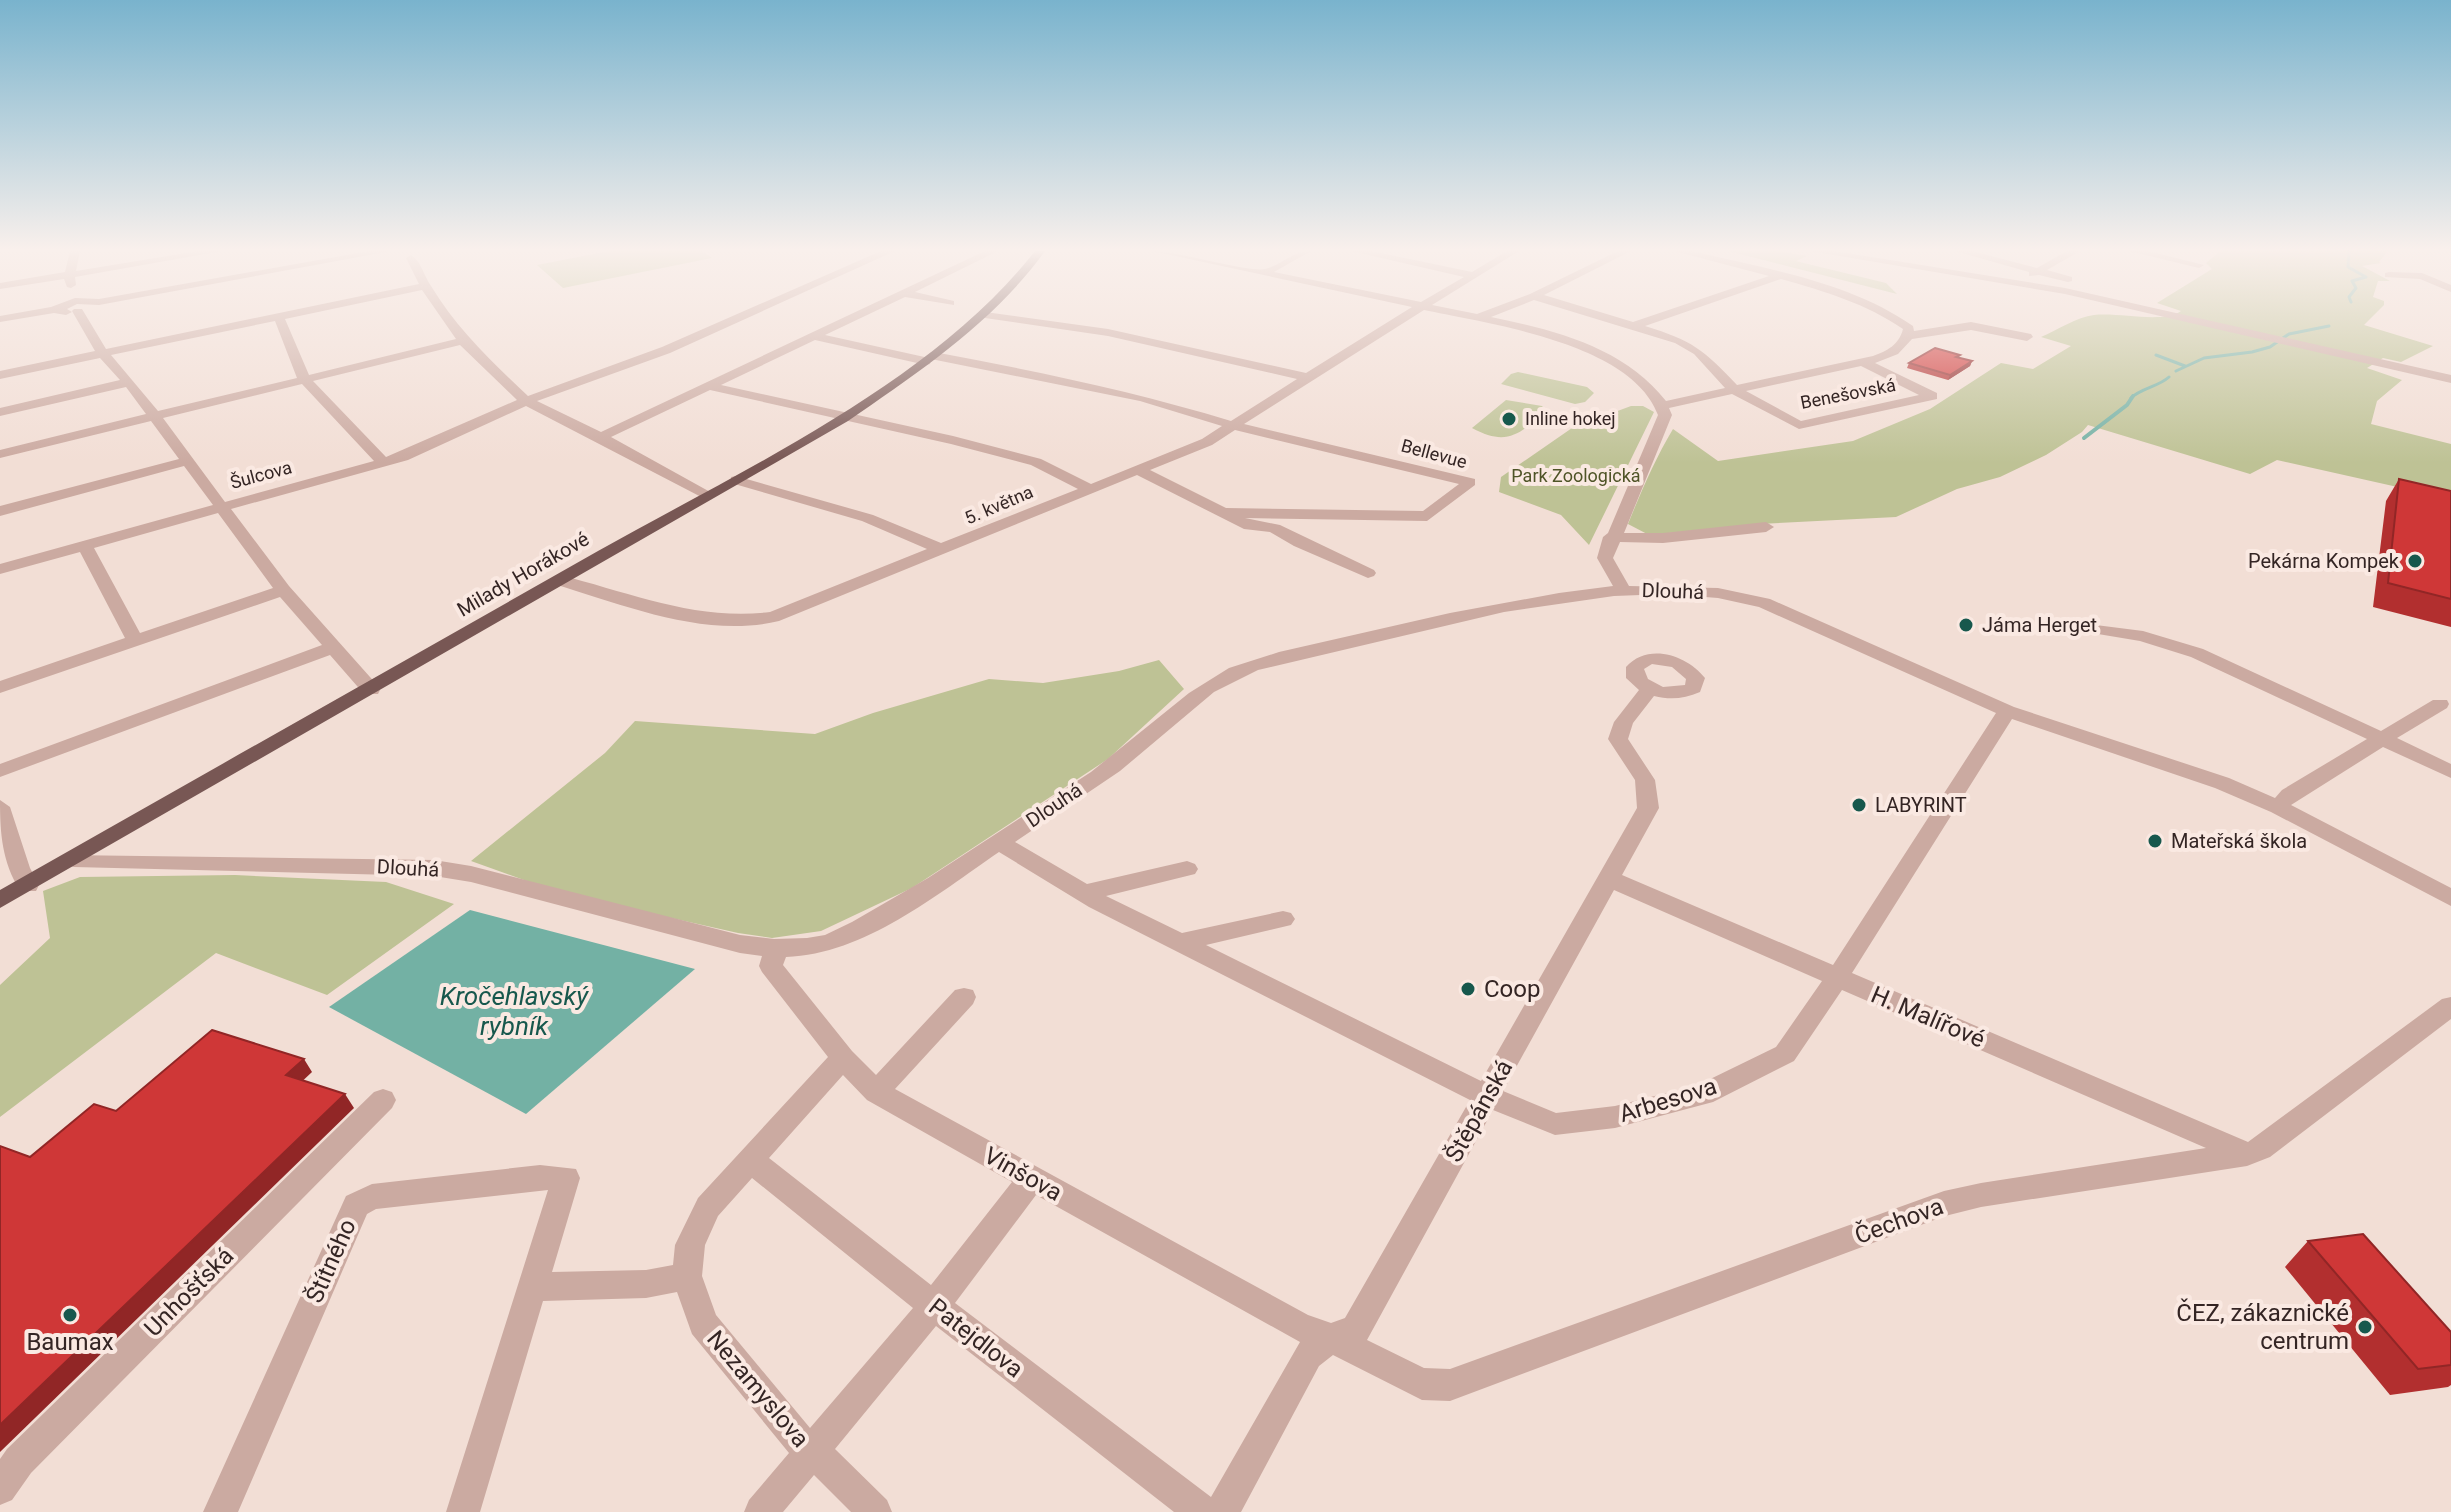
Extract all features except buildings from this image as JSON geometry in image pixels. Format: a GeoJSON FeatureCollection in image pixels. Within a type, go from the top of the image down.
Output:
{"type":"FeatureCollection","features":[{"type":"Feature","properties":{"kind":"main road","name":"Milady Horákové"},"geometry":{"type":"LineString","coordinates":[[0,900],[843,418],[977,322]]}},
{"type":"Feature","properties":{"kind":"street"},"geometry":{"type":"LineString","coordinates":[[85,322],[103,354],[129,382],[283,590],[371,690]]}},
{"type":"Feature","properties":{"kind":"street"},"geometry":{"type":"LineString","coordinates":[[0,375],[249,322]]}},
{"type":"Feature","properties":{"kind":"street"},"geometry":{"type":"LineString","coordinates":[[281,322],[304,379],[383,462]]}},
{"type":"Feature","properties":{"kind":"street"},"geometry":{"type":"LineString","coordinates":[[450,322],[463,341],[526,401],[601,437],[707,496]]}},
{"type":"Feature","properties":{"kind":"street","name":"Šulcova"},"geometry":{"type":"LineString","coordinates":[[0,569],[383,462],[443,440],[526,401],[666,350],[730,322]]}},
{"type":"Feature","properties":{"kind":"street"},"geometry":{"type":"LineString","coordinates":[[601,437],[843,322]]}},
{"type":"Feature","properties":{"kind":"street"},"geometry":{"type":"LineString","coordinates":[[1050,322],[1148,338],[1309,378]]}},
{"type":"Feature","properties":{"kind":"street","name":"5. května"},"geometry":{"type":"LineString","coordinates":[[560,580],[703,618],[748,622],[803,606],[1207,442],[1398,322]]}},
{"type":"Feature","properties":{"kind":"street"},"geometry":{"type":"LineString","coordinates":[[1496,322],[1551,333],[1586,346],[1640,383],[1664,405]]}},
{"type":"Feature","properties":{"kind":"street","name":"Benešovská"},"geometry":{"type":"LineString","coordinates":[[1618,322],[1679,340],[1698,351],[1734,390],[1799,425],[1932,396],[1861,361]]}},
{"type":"Feature","properties":{"kind":"street"},"geometry":{"type":"LineString","coordinates":[[1633,326],[1646,322]]}},
{"type":"Feature","properties":{"kind":"street"},"geometry":{"type":"LineString","coordinates":[[1664,405],[1892,354],[1908,340],[1909,328],[1900,322]]}},
{"type":"Feature","properties":{"kind":"street"},"geometry":{"type":"LineString","coordinates":[[2205,322],[2451,379]]}},
{"type":"Feature","properties":{"kind":"street"},"geometry":{"type":"LineString","coordinates":[[1908,336],[1977,326],[2027,337]]}},
{"type":"Feature","properties":{"kind":"street"},"geometry":{"type":"LineString","coordinates":[[813,336],[1079,383],[1235,426]]}},
{"type":"Feature","properties":{"kind":"street"},"geometry":{"type":"LineString","coordinates":[[0,454],[463,341]]}},
{"type":"Feature","properties":{"kind":"street"},"geometry":{"type":"LineString","coordinates":[[0,412],[129,382]]}},
{"type":"Feature","properties":{"kind":"street"},"geometry":{"type":"LineString","coordinates":[[708,386],[953,440],[1036,462],[1090,489]]}},
{"type":"Feature","properties":{"kind":"street"},"geometry":{"type":"LineString","coordinates":[[1623,590],[1605,558],[1611,537],[1662,426],[1664,405]]}},
{"type":"Feature","properties":{"kind":"street","name":"Bellevue"},"geometry":{"type":"LineString","coordinates":[[1225,513],[1427,516],[1470,482],[1235,426]]}},
{"type":"Feature","properties":{"kind":"street"},"geometry":{"type":"LineString","coordinates":[[0,511],[187,461]]}},
{"type":"Feature","properties":{"kind":"street","name":"Bellevue"},"geometry":{"type":"LineString","coordinates":[[1138,470],[1249,526],[1274,528],[1368,573]]}},
{"type":"Feature","properties":{"kind":"street"},"geometry":{"type":"LineString","coordinates":[[736,480],[851,513],[909,533],[942,550]]}},
{"type":"Feature","properties":{"kind":"street"},"geometry":{"type":"LineString","coordinates":[[1611,537],[1663,538],[1766,527]]}},
{"type":"Feature","properties":{"kind":"street"},"geometry":{"type":"LineString","coordinates":[[84,545],[135,640]]}},
{"type":"Feature","properties":{"kind":"street","name":"Dlouhá"},"geometry":{"type":"LineString","coordinates":[[74,860],[434,868],[471,874],[740,944],[776,950],[831,941],[858,930],[954,874],[1123,759],[1220,680],[1255,665],[1416,626],[1623,590],[1680,589],[1753,600],[2007,711],[2222,783],[2278,807],[2451,898]]}},
{"type":"Feature","properties":{"kind":"street"},"geometry":{"type":"LineString","coordinates":[[0,687],[283,590]]}},
{"type":"Feature","properties":{"kind":"street"},"geometry":{"type":"LineString","coordinates":[[2086,627],[2116,629],[2186,648],[2227,664],[2451,772]]}},
{"type":"Feature","properties":{"kind":"street"},"geometry":{"type":"LineString","coordinates":[[0,771],[334,647]]}},
{"type":"Feature","properties":{"kind":"street","name":"Štěpánská"},"geometry":{"type":"LineString","coordinates":[[1222,1512],[1308,1355],[1331,1338],[1356,1329],[1648,808],[1645,780],[1618,739],[1624,722],[1649,689]]}},
{"type":"Feature","properties":{"kind":"street"},"geometry":{"type":"LineString","coordinates":[[2278,807],[2289,795],[2440,704]]}},
{"type":"Feature","properties":{"kind":"street","name":"Arbesova"},"geometry":{"type":"LineString","coordinates":[[999,842],[1084,893],[1178,943],[1487,1096],[1555,1124],[1615,1117],[1704,1094],[1785,1054],[2007,711]]}},
{"type":"Feature","properties":{"kind":"street"},"geometry":{"type":"LineString","coordinates":[[0,807],[6,847],[28,885]]}},
{"type":"Feature","properties":{"kind":"street"},"geometry":{"type":"LineString","coordinates":[[1084,893],[1187,869]]}},
{"type":"Feature","properties":{"kind":"street","name":"H. Malířové"},"geometry":{"type":"LineString","coordinates":[[1610,879],[2247,1154]]}},
{"type":"Feature","properties":{"kind":"street"},"geometry":{"type":"LineString","coordinates":[[1178,943],[1283,919]]}},
{"type":"Feature","properties":{"kind":"street","name":"Vinšova"},"geometry":{"type":"LineString","coordinates":[[776,950],[771,966],[843,1058],[876,1092],[1300,1327],[1331,1338]]}},
{"type":"Feature","properties":{"kind":"street"},"geometry":{"type":"LineString","coordinates":[[876,1092],[964,997]]}},
{"type":"Feature","properties":{"kind":"street","name":"Čechova"},"geometry":{"type":"LineString","coordinates":[[1331,1338],[1422,1384],[1450,1385],[1944,1204],[1981,1195],[2247,1154],[2260,1149],[2451,1006]]}},
{"type":"Feature","properties":{"kind":"street","name":"Nezamyslova"},"geometry":{"type":"LineString","coordinates":[[843,1058],[708,1207],[690,1245],[687,1276],[703,1324],[810,1453],[830,1465],[875,1512]]}},
{"type":"Feature","properties":{"kind":"street","name":"Unhošťská"},"geometry":{"type":"LineString","coordinates":[[0,1488],[19,1461],[383,1100]]}},
{"type":"Feature","properties":{"kind":"street","name":"Patejdlova"},"geometry":{"type":"LineString","coordinates":[[752,1161],[1202,1512]]}},
{"type":"Feature","properties":{"kind":"street","name":"Štítného"},"geometry":{"type":"LineString","coordinates":[[220,1512],[356,1205],[372,1197],[540,1177],[566,1178],[533,1287]]}},
{"type":"Feature","properties":{"kind":"street"},"geometry":{"type":"LineString","coordinates":[[761,1512],[934,1306],[1031,1179]]}},
{"type":"Feature","properties":{"kind":"street"},"geometry":{"type":"LineString","coordinates":[[463,1512],[533,1287],[646,1284],[687,1276]]}},
{"type":"Feature","properties":{"kind":"green space"},"geometry":{"type":"Polygon","coordinates":[[[2073,322],[2367,322],[2364,325],[2433,346],[2401,362],[2383,358],[2367,368],[2402,380],[2377,401],[2371,424],[2451,444],[2451,499],[2277,460],[2250,474],[2088,425],[2046,455],[2000,477],[1957,489],[1896,517],[1759,524],[1649,535],[1628,524],[1673,429],[1718,461],[1853,441],[1930,409],[2001,363],[2033,369],[2071,346],[2041,337],[2073,322]]]}},
{"type":"Feature","properties":{"kind":"green space","name":"Inline hokej"},"geometry":{"type":"Polygon","coordinates":[[[1518,372],[1587,387],[1594,393],[1585,402],[1575,404],[1501,384],[1511,374],[1518,372]]]}},
{"type":"Feature","properties":{"kind":"green space","name":"Inline hokej"},"geometry":{"type":"Polygon","coordinates":[[[1506,400],[1542,406],[1546,411],[1520,431],[1504,437],[1484,434],[1472,428],[1506,400]]]}},
{"type":"Feature","properties":{"kind":"green space","name":"Park Zoologická"},"geometry":{"type":"Polygon","coordinates":[[[1631,406],[1643,406],[1654,412],[1589,545],[1561,515],[1499,492],[1501,477],[1572,428],[1631,406]]]}},
{"type":"Feature","properties":{"kind":"green space"},"geometry":{"type":"Polygon","coordinates":[[[1159,660],[1184,689],[1108,759],[912,888],[821,931],[772,938],[738,933],[560,893],[471,861],[605,753],[635,721],[815,734],[873,713],[989,679],[1043,683],[1119,671],[1159,660]]]}},
{"type":"Feature","properties":{"kind":"green space"},"geometry":{"type":"Polygon","coordinates":[[[235,875],[386,882],[454,904],[327,995],[216,953],[0,1117],[0,985],[50,938],[43,891],[80,877],[235,875]]]}},
{"type":"Feature","properties":{"kind":"water","name":"Kročehlavský rybník"},"geometry":{"type":"Polygon","coordinates":[[[470,910],[695,969],[526,1114],[329,1007],[470,910]]]}},
{"type":"Feature","properties":{"kind":"waterway"},"geometry":{"type":"LineString","coordinates":[[2176,371],[2204,358],[2252,352],[2270,347],[2289,334],[2329,326]]}},
{"type":"Feature","properties":{"kind":"waterway"},"geometry":{"type":"LineString","coordinates":[[2156,355],[2185,366]]}},
{"type":"Feature","properties":{"kind":"waterway"},"geometry":{"type":"LineString","coordinates":[[2132,397],[2169,377]]}},
{"type":"Feature","properties":{"kind":"waterway"},"geometry":{"type":"LineString","coordinates":[[2084,438],[2127,405],[2132,397]]}},
{"type":"Feature","properties":{"kind":"place","name":"Inline hokej"},"geometry":{"type":"Point","coordinates":[1509,419]}},
{"type":"Feature","properties":{"kind":"place","name":"Pekárna Kompek"},"geometry":{"type":"Point","coordinates":[2415,561]}},
{"type":"Feature","properties":{"kind":"place","name":"Jáma Herget"},"geometry":{"type":"Point","coordinates":[1966,625]}},
{"type":"Feature","properties":{"kind":"place","name":"LABYRINT"},"geometry":{"type":"Point","coordinates":[1859,805]}},
{"type":"Feature","properties":{"kind":"place","name":"Mateřská škola"},"geometry":{"type":"Point","coordinates":[2155,841]}},
{"type":"Feature","properties":{"kind":"place","name":"Coop"},"geometry":{"type":"Point","coordinates":[1468,989]}},
{"type":"Feature","properties":{"kind":"place","name":"Baumax"},"geometry":{"type":"Point","coordinates":[70,1315]}},
{"type":"Feature","properties":{"kind":"place","name":"ČEZ, zákaznické centrum"},"geometry":{"type":"Point","coordinates":[2365,1327]}}]}
